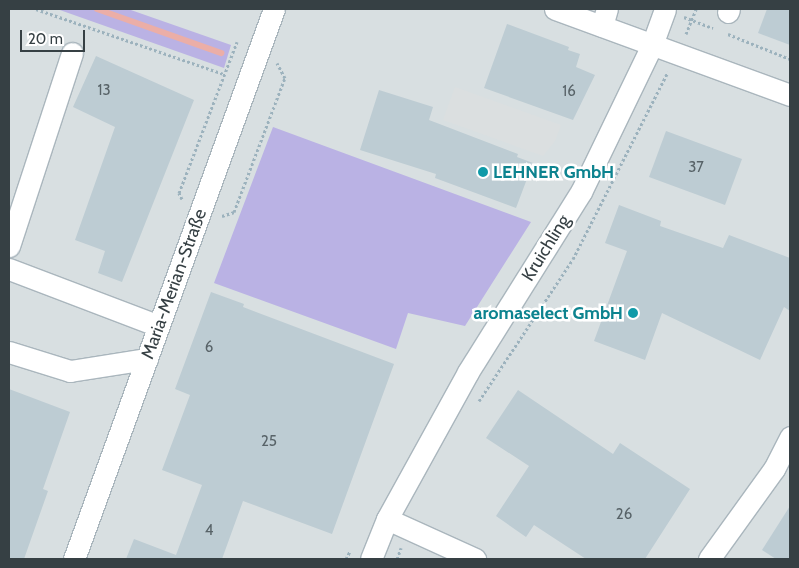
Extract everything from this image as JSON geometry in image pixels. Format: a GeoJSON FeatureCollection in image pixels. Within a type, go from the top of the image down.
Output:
{"type":"FeatureCollection","features":[{"type":"Feature","properties":{"kind":"street","name":"Maria-Merian-Straße"},"geometry":{"type":"LineString","coordinates":[[74,559],[158,326],[249,84],[274,9]]}},
{"type":"Feature","properties":{"kind":"street"},"geometry":{"type":"LineString","coordinates":[[555,9],[605,17],[652,46],[790,95]]}},
{"type":"Feature","properties":{"kind":"street","name":"Kruichling"},"geometry":{"type":"LineString","coordinates":[[371,559],[388,519],[468,372],[581,192],[652,46],[665,9]]}},
{"type":"Feature","properties":{"kind":"street"},"geometry":{"type":"LineString","coordinates":[[9,246],[72,53]]}},
{"type":"Feature","properties":{"kind":"street"},"geometry":{"type":"LineString","coordinates":[[9,269],[158,326]]}},
{"type":"Feature","properties":{"kind":"street"},"geometry":{"type":"LineString","coordinates":[[9,352],[70,371],[147,359]]}},
{"type":"Feature","properties":{"kind":"street"},"geometry":{"type":"LineString","coordinates":[[709,559],[774,469],[790,437]]}},
{"type":"Feature","properties":{"kind":"street"},"geometry":{"type":"LineString","coordinates":[[388,519],[475,559]]}},
{"type":"Feature","properties":{"kind":"path"},"geometry":{"type":"LineString","coordinates":[[36,9],[249,84]]}},
{"type":"Feature","properties":{"kind":"shaded area"},"geometry":{"type":"Polygon","coordinates":[[[9,9],[790,9],[790,559],[9,559],[9,9]]]}},
{"type":"Feature","properties":{"kind":"shaded area"},"geometry":{"type":"Polygon","coordinates":[[[57,9],[128,9],[231,45],[224,68],[57,9]]]}},
{"type":"Feature","properties":{"kind":"shaded area"},"geometry":{"type":"Polygon","coordinates":[[[455,87],[561,125],[555,141],[543,156],[443,120],[455,87]]]}},
{"type":"Feature","properties":{"kind":"shaded area"},"geometry":{"type":"Polygon","coordinates":[[[273,127],[531,222],[465,326],[408,313],[396,349],[214,283],[273,127]]]}},
{"type":"Feature","properties":{"kind":"building"},"geometry":{"type":"Polygon","coordinates":[[[767,9],[790,9],[790,45],[758,33],[767,9]]]}},
{"type":"Feature","properties":{"kind":"building"},"geometry":{"type":"Polygon","coordinates":[[[507,24],[569,47],[568,50],[580,54],[576,67],[595,75],[573,120],[484,88],[507,24]]]}},
{"type":"Feature","properties":{"kind":"building"},"geometry":{"type":"Polygon","coordinates":[[[96,56],[194,100],[122,282],[98,273],[105,251],[75,240],[115,127],[73,107],[96,56]]]}},
{"type":"Feature","properties":{"kind":"building"},"geometry":{"type":"Polygon","coordinates":[[[379,90],[433,107],[429,120],[518,154],[517,157],[533,163],[516,208],[435,178],[436,174],[360,150],[379,90]]]}},
{"type":"Feature","properties":{"kind":"building"},"geometry":{"type":"Polygon","coordinates":[[[666,131],[742,159],[725,205],[649,177],[666,131]]]}},
{"type":"Feature","properties":{"kind":"building"},"geometry":{"type":"Polygon","coordinates":[[[619,205],[661,221],[660,226],[723,248],[729,235],[790,258],[790,311],[784,307],[760,360],[662,313],[645,360],[594,341],[627,251],[605,243],[619,205]]]}},
{"type":"Feature","properties":{"kind":"building"},"geometry":{"type":"Polygon","coordinates":[[[211,292],[244,304],[243,307],[394,364],[332,534],[243,501],[222,559],[126,559],[134,539],[176,555],[202,485],[162,470],[190,395],[175,389],[211,292]]]}},
{"type":"Feature","properties":{"kind":"building"},"geometry":{"type":"Polygon","coordinates":[[[9,389],[70,412],[43,489],[48,491],[24,559],[9,559],[9,389]]]}},
{"type":"Feature","properties":{"kind":"building"},"geometry":{"type":"Polygon","coordinates":[[[518,390],[613,454],[620,443],[690,489],[645,559],[586,559],[534,525],[526,537],[496,516],[529,466],[486,438],[518,390]]]}},
{"type":"Feature","properties":{"kind":"building"},"geometry":{"type":"Polygon","coordinates":[[[790,506],[790,559],[776,559],[762,550],[790,506]]]}},
{"type":"Feature","properties":{"kind":"waterway"},"geometry":{"type":"LineString","coordinates":[[97,9],[221,53]]}},
{"type":"Feature","properties":{"kind":"place","name":"LEHNER GmbH"},"geometry":{"type":"Point","coordinates":[483,172]}},
{"type":"Feature","properties":{"kind":"place","name":"aromaselect GmbH"},"geometry":{"type":"Point","coordinates":[633,313]}}]}
